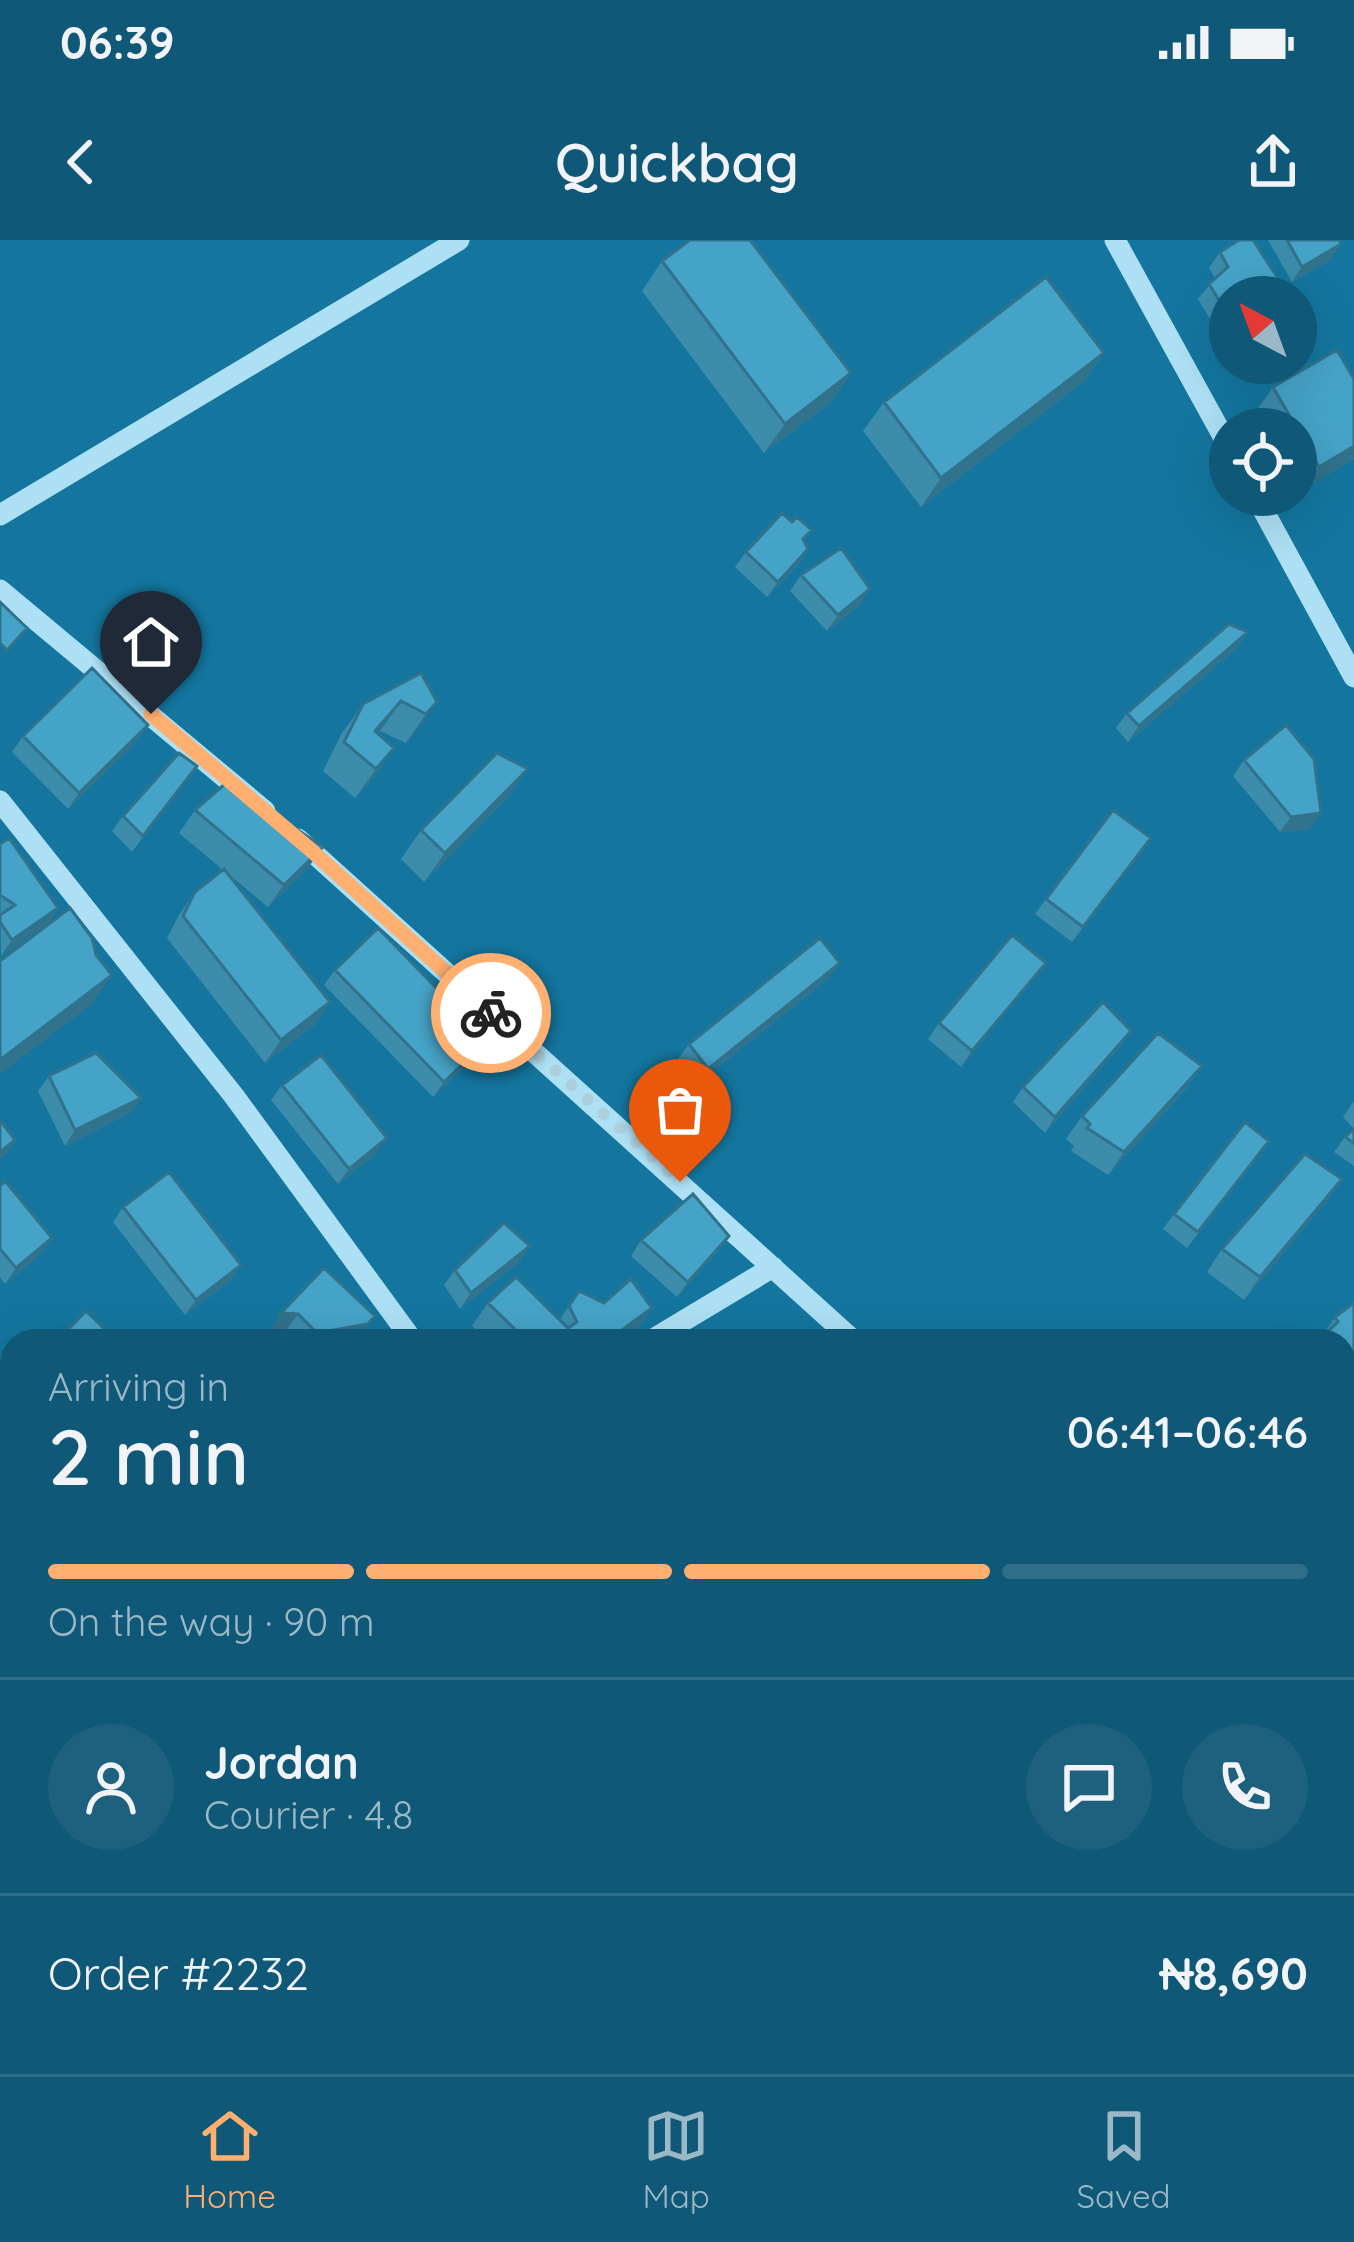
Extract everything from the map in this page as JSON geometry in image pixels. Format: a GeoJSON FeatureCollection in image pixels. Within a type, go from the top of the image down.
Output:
{"type":"FeatureCollection","features":[{"type":"Feature","properties":{"kind":"street"},"geometry":{"type":"LineString","coordinates":[[0,515],[459,240]]}},
{"type":"Feature","properties":{"kind":"street"},"geometry":{"type":"LineString","coordinates":[[1115,240],[1209,411]]}},
{"type":"Feature","properties":{"kind":"street"},"geometry":{"type":"LineString","coordinates":[[1267,516],[1352,669]]}},
{"type":"Feature","properties":{"kind":"street"},"geometry":{"type":"LineString","coordinates":[[0,590],[312,851],[841,1329]]}},
{"type":"Feature","properties":{"kind":"street"},"geometry":{"type":"LineString","coordinates":[[0,801],[234,1096],[403,1329]]}},
{"type":"Feature","properties":{"kind":"street"},"geometry":{"type":"LineString","coordinates":[[670,1329],[773,1267]]}},
{"type":"Feature","properties":{"kind":"building"},"geometry":{"type":"Polygon","coordinates":[[[690,240],[750,240],[851,373],[785,424],[662,261],[690,240]]]}},
{"type":"Feature","properties":{"kind":"building"},"geometry":{"type":"Polygon","coordinates":[[[1239,240],[1253,240],[1276,276],[1218,276],[1228,267],[1220,252],[1239,240]]]}},
{"type":"Feature","properties":{"kind":"building"},"geometry":{"type":"Polygon","coordinates":[[[1287,240],[1339,240],[1341,244],[1302,267],[1287,240]]]}},
{"type":"Feature","properties":{"kind":"building"},"geometry":{"type":"Polygon","coordinates":[[[1046,277],[1104,353],[941,478],[884,402],[1046,277]]]}},
{"type":"Feature","properties":{"kind":"building"},"geometry":{"type":"Polygon","coordinates":[[[1337,350],[1354,379],[1354,446],[1319,467],[1317,408],[1285,408],[1273,387],[1317,384],[1317,362],[1337,350]]]}},
{"type":"Feature","properties":{"kind":"building"},"geometry":{"type":"Polygon","coordinates":[[[782,513],[792,522],[797,517],[812,530],[803,539],[808,549],[778,582],[746,552],[782,513]]]}},
{"type":"Feature","properties":{"kind":"building"},"geometry":{"type":"Polygon","coordinates":[[[841,548],[870,589],[838,615],[801,575],[841,548]]]}},
{"type":"Feature","properties":{"kind":"building"},"geometry":{"type":"Polygon","coordinates":[[[0,602],[27,628],[7,650],[0,643],[0,602]]]}},
{"type":"Feature","properties":{"kind":"building"},"geometry":{"type":"Polygon","coordinates":[[[1229,624],[1248,632],[1139,726],[1127,713],[1229,624]]]}},
{"type":"Feature","properties":{"kind":"building"},"geometry":{"type":"Polygon","coordinates":[[[92,668],[148,725],[79,793],[23,736],[92,668]]]}},
{"type":"Feature","properties":{"kind":"building"},"geometry":{"type":"Polygon","coordinates":[[[421,673],[437,702],[426,714],[401,701],[375,731],[394,748],[376,769],[344,742],[363,704],[421,673]]]}},
{"type":"Feature","properties":{"kind":"building"},"geometry":{"type":"Polygon","coordinates":[[[1286,725],[1314,759],[1321,813],[1291,817],[1244,760],[1286,725]]]}},
{"type":"Feature","properties":{"kind":"building"},"geometry":{"type":"Polygon","coordinates":[[[179,753],[197,766],[143,836],[123,816],[179,753]]]}},
{"type":"Feature","properties":{"kind":"building"},"geometry":{"type":"Polygon","coordinates":[[[497,753],[528,769],[445,853],[421,830],[497,753]]]}},
{"type":"Feature","properties":{"kind":"building"},"geometry":{"type":"Polygon","coordinates":[[[227,782],[323,847],[284,885],[195,810],[227,782]]]}},
{"type":"Feature","properties":{"kind":"building"},"geometry":{"type":"Polygon","coordinates":[[[1113,810],[1151,838],[1083,927],[1046,899],[1113,810]]]}},
{"type":"Feature","properties":{"kind":"building"},"geometry":{"type":"Polygon","coordinates":[[[9,838],[58,908],[12,940],[0,922],[0,915],[15,905],[0,895],[0,844],[9,838]]]}},
{"type":"Feature","properties":{"kind":"building"},"geometry":{"type":"Polygon","coordinates":[[[224,869],[330,1002],[281,1040],[183,916],[195,892],[224,869]]]}},
{"type":"Feature","properties":{"kind":"building"},"geometry":{"type":"Polygon","coordinates":[[[70,908],[112,975],[0,1060],[0,961],[70,908]]]}},
{"type":"Feature","properties":{"kind":"building"},"geometry":{"type":"Polygon","coordinates":[[[378,928],[487,1040],[444,1082],[335,970],[378,928]]]}},
{"type":"Feature","properties":{"kind":"building"},"geometry":{"type":"Polygon","coordinates":[[[1012,935],[1046,963],[972,1051],[939,1023],[1012,935]]]}},
{"type":"Feature","properties":{"kind":"building"},"geometry":{"type":"Polygon","coordinates":[[[820,938],[840,963],[708,1069],[689,1044],[820,938]]]}},
{"type":"Feature","properties":{"kind":"building"},"geometry":{"type":"Polygon","coordinates":[[[1103,1002],[1131,1031],[1055,1117],[1023,1087],[1103,1002]]]}},
{"type":"Feature","properties":{"kind":"building"},"geometry":{"type":"Polygon","coordinates":[[[1158,1033],[1202,1066],[1124,1152],[1087,1128],[1090,1124],[1082,1116],[1158,1033]]]}},
{"type":"Feature","properties":{"kind":"building"},"geometry":{"type":"Polygon","coordinates":[[[96,1053],[141,1098],[75,1130],[49,1076],[96,1053]]]}},
{"type":"Feature","properties":{"kind":"building"},"geometry":{"type":"Polygon","coordinates":[[[321,1055],[387,1138],[349,1169],[282,1085],[321,1055]]]}},
{"type":"Feature","properties":{"kind":"building"},"geometry":{"type":"Polygon","coordinates":[[[0,1120],[15,1140],[0,1152],[0,1120]]]}},
{"type":"Feature","properties":{"kind":"building"},"geometry":{"type":"Polygon","coordinates":[[[1245,1122],[1269,1141],[1198,1232],[1174,1214],[1245,1122]]]}},
{"type":"Feature","properties":{"kind":"building"},"geometry":{"type":"Polygon","coordinates":[[[1305,1154],[1342,1179],[1260,1277],[1222,1249],[1305,1154]]]}},
{"type":"Feature","properties":{"kind":"building"},"geometry":{"type":"Polygon","coordinates":[[[169,1172],[241,1265],[196,1300],[123,1207],[169,1172]]]}},
{"type":"Feature","properties":{"kind":"building"},"geometry":{"type":"Polygon","coordinates":[[[5,1181],[52,1238],[16,1268],[0,1249],[0,1186],[5,1181]]]}},
{"type":"Feature","properties":{"kind":"building"},"geometry":{"type":"Polygon","coordinates":[[[693,1194],[729,1236],[688,1282],[641,1240],[693,1194]]]}},
{"type":"Feature","properties":{"kind":"building"},"geometry":{"type":"Polygon","coordinates":[[[504,1223],[530,1246],[471,1293],[455,1270],[504,1223]]]}},
{"type":"Feature","properties":{"kind":"building"},"geometry":{"type":"Polygon","coordinates":[[[324,1268],[375,1316],[368,1324],[313,1329],[298,1314],[281,1313],[324,1268]]]}},
{"type":"Feature","properties":{"kind":"building"},"geometry":{"type":"Polygon","coordinates":[[[516,1277],[568,1328],[577,1322],[569,1306],[579,1291],[604,1303],[631,1279],[652,1308],[623,1329],[515,1329],[488,1303],[516,1277]]]}},
{"type":"Feature","properties":{"kind":"building"},"geometry":{"type":"Polygon","coordinates":[[[1354,1303],[1354,1329],[1330,1329],[1338,1322],[1335,1317],[1354,1303]]]}},
{"type":"Feature","properties":{"kind":"building"},"geometry":{"type":"Polygon","coordinates":[[[86,1311],[105,1329],[69,1329],[86,1311]]]}},
{"type":"Feature","properties":{"kind":"way so far"},"geometry":{"type":"LineString","coordinates":[[491,1013],[680,1182]]}},
{"type":"Feature","properties":{"kind":"route"},"geometry":{"type":"LineString","coordinates":[[151,714],[491,1013]]}}]}
